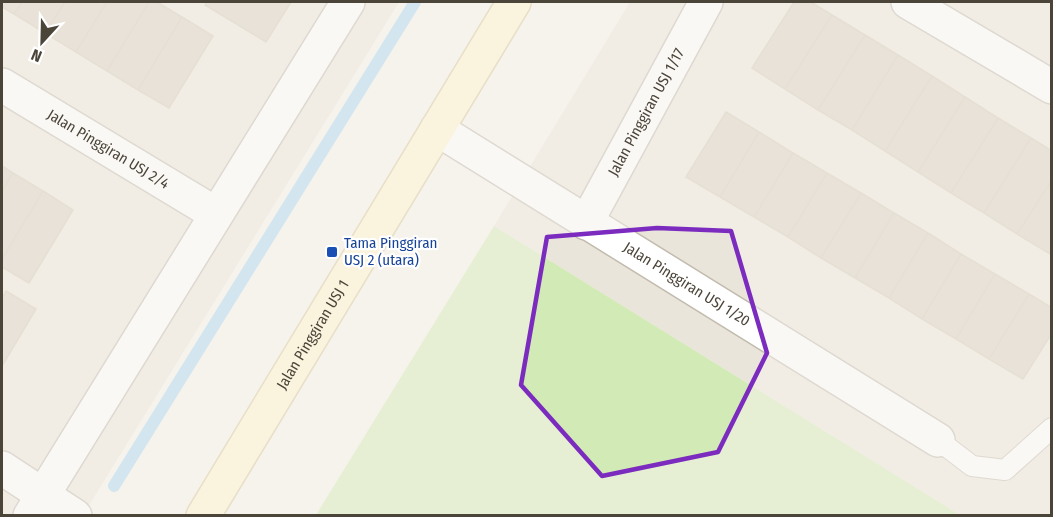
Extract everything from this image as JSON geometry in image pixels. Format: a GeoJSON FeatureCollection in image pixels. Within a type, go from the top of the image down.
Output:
{"type":"FeatureCollection","features":[{"type":"Feature","properties":{"kind":"street"},"geometry":{"type":"LineString","coordinates":[[37,505],[348,2]]}},
{"type":"Feature","properties":{"kind":"street","name":"Jalan Pinggiran USJ 1"},"geometry":{"type":"LineString","coordinates":[[203,516],[514,2]]}},
{"type":"Feature","properties":{"kind":"street","name":"Jalan Pinggiran USJ 1/17"},"geometry":{"type":"LineString","coordinates":[[586,223],[706,2]]}},
{"type":"Feature","properties":{"kind":"street"},"geometry":{"type":"LineString","coordinates":[[908,2],[1052,87]]}},
{"type":"Feature","properties":{"kind":"street","name":"Jalan Pinggiran USJ 2/4"},"geometry":{"type":"LineString","coordinates":[[2,85],[216,214]]}},
{"type":"Feature","properties":{"kind":"street","name":"Jalan Pinggiran USJ 1/20"},"geometry":{"type":"LineString","coordinates":[[437,129],[938,441]]}},
{"type":"Feature","properties":{"kind":"street"},"geometry":{"type":"LineString","coordinates":[[2,468],[37,505],[75,516]]}},
{"type":"Feature","properties":{"kind":"lane"},"geometry":{"type":"LineString","coordinates":[[938,441],[972,466],[1005,470],[1052,428]]}},
{"type":"Feature","properties":{"kind":"highlighted area"},"geometry":{"type":"Polygon","coordinates":[[[657,228],[731,231],[767,353],[718,452],[602,476],[521,385],[547,237],[657,228]]]}},
{"type":"Feature","properties":{"kind":"shaded area"},"geometry":{"type":"Polygon","coordinates":[[[2,2],[399,2],[83,515],[2,515],[2,2]]]}},
{"type":"Feature","properties":{"kind":"shaded area"},"geometry":{"type":"Polygon","coordinates":[[[630,2],[1051,2],[1051,515],[960,515],[494,226],[630,2]]]}},
{"type":"Feature","properties":{"kind":"green space"},"geometry":{"type":"Polygon","coordinates":[[[494,226],[960,515],[316,515],[494,226]]]}},
{"type":"Feature","properties":{"kind":"building"},"geometry":{"type":"Polygon","coordinates":[[[2,2],[22,2],[14,14],[2,7],[2,2]]]}},
{"type":"Feature","properties":{"kind":"building"},"geometry":{"type":"Polygon","coordinates":[[[22,2],[65,2],[45,33],[14,14],[22,2]]]}},
{"type":"Feature","properties":{"kind":"building"},"geometry":{"type":"Polygon","coordinates":[[[65,2],[107,2],[76,52],[45,33],[65,2]]]}},
{"type":"Feature","properties":{"kind":"building"},"geometry":{"type":"Polygon","coordinates":[[[107,2],[149,2],[107,71],[76,52],[107,2]]]}},
{"type":"Feature","properties":{"kind":"building"},"geometry":{"type":"Polygon","coordinates":[[[149,2],[157,2],[182,17],[138,90],[107,71],[149,2]]]}},
{"type":"Feature","properties":{"kind":"building"},"geometry":{"type":"Polygon","coordinates":[[[207,2],[291,2],[266,42],[205,5],[207,2]]]}},
{"type":"Feature","properties":{"kind":"building"},"geometry":{"type":"Polygon","coordinates":[[[794,2],[811,2],[832,15],[785,89],[752,68],[794,2]]]}},
{"type":"Feature","properties":{"kind":"building"},"geometry":{"type":"Polygon","coordinates":[[[832,15],[865,35],[818,110],[785,89],[832,15]]]}},
{"type":"Feature","properties":{"kind":"building"},"geometry":{"type":"Polygon","coordinates":[[[182,17],[213,36],[169,108],[138,90],[182,17]]]}},
{"type":"Feature","properties":{"kind":"building"},"geometry":{"type":"Polygon","coordinates":[[[865,35],[898,55],[852,130],[818,110],[865,35]]]}},
{"type":"Feature","properties":{"kind":"building"},"geometry":{"type":"Polygon","coordinates":[[[898,55],[932,76],[885,151],[852,130],[898,55]]]}},
{"type":"Feature","properties":{"kind":"building"},"geometry":{"type":"Polygon","coordinates":[[[932,76],[965,97],[918,172],[885,151],[932,76]]]}},
{"type":"Feature","properties":{"kind":"building"},"geometry":{"type":"Polygon","coordinates":[[[965,97],[998,118],[951,193],[918,172],[965,97]]]}},
{"type":"Feature","properties":{"kind":"building"},"geometry":{"type":"Polygon","coordinates":[[[726,112],[759,132],[720,197],[686,177],[726,112]]]}},
{"type":"Feature","properties":{"kind":"building"},"geometry":{"type":"Polygon","coordinates":[[[998,118],[1031,138],[984,213],[951,193],[998,118]]]}},
{"type":"Feature","properties":{"kind":"building"},"geometry":{"type":"Polygon","coordinates":[[[759,132],[793,153],[754,217],[720,197],[759,132]]]}},
{"type":"Feature","properties":{"kind":"building"},"geometry":{"type":"Polygon","coordinates":[[[1031,138],[1052,151],[1052,180],[1017,234],[984,213],[1031,138]]]}},
{"type":"Feature","properties":{"kind":"building"},"geometry":{"type":"Polygon","coordinates":[[[793,153],[827,173],[788,237],[754,217],[793,153]]]}},
{"type":"Feature","properties":{"kind":"building"},"geometry":{"type":"Polygon","coordinates":[[[2,166],[13,173],[2,191],[2,166]]]}},
{"type":"Feature","properties":{"kind":"building"},"geometry":{"type":"Polygon","coordinates":[[[13,173],[43,191],[2,259],[2,191],[13,173]]]}},
{"type":"Feature","properties":{"kind":"building"},"geometry":{"type":"Polygon","coordinates":[[[827,173],[861,193],[821,258],[788,237],[827,173]]]}},
{"type":"Feature","properties":{"kind":"building"},"geometry":{"type":"Polygon","coordinates":[[[1052,180],[1052,253],[1050,254],[1017,234],[1052,180]]]}},
{"type":"Feature","properties":{"kind":"building"},"geometry":{"type":"Polygon","coordinates":[[[43,191],[73,210],[29,283],[2,267],[2,259],[43,191]]]}},
{"type":"Feature","properties":{"kind":"building"},"geometry":{"type":"Polygon","coordinates":[[[861,193],[894,213],[855,278],[821,258],[861,193]]]}},
{"type":"Feature","properties":{"kind":"building"},"geometry":{"type":"Polygon","coordinates":[[[894,213],[928,233],[889,298],[855,278],[894,213]]]}},
{"type":"Feature","properties":{"kind":"building"},"geometry":{"type":"Polygon","coordinates":[[[928,233],[961,254],[922,319],[889,298],[928,233]]]}},
{"type":"Feature","properties":{"kind":"building"},"geometry":{"type":"Polygon","coordinates":[[[961,254],[995,274],[956,339],[922,319],[961,254]]]}},
{"type":"Feature","properties":{"kind":"building"},"geometry":{"type":"Polygon","coordinates":[[[995,274],[1029,294],[989,359],[956,339],[995,274]]]}},
{"type":"Feature","properties":{"kind":"building"},"geometry":{"type":"Polygon","coordinates":[[[6,291],[36,309],[2,366],[2,298],[6,291]]]}},
{"type":"Feature","properties":{"kind":"building"},"geometry":{"type":"Polygon","coordinates":[[[1029,294],[1052,308],[1052,333],[1023,379],[989,359],[1029,294]]]}},
{"type":"Feature","properties":{"kind":"waterway"},"geometry":{"type":"LineString","coordinates":[[114,486],[415,2]]}},
{"type":"Feature","properties":{"kind":"place","name":"Tama Pinggiran USJ 2 (utara)"},"geometry":{"type":"Point","coordinates":[332,252]}}]}
